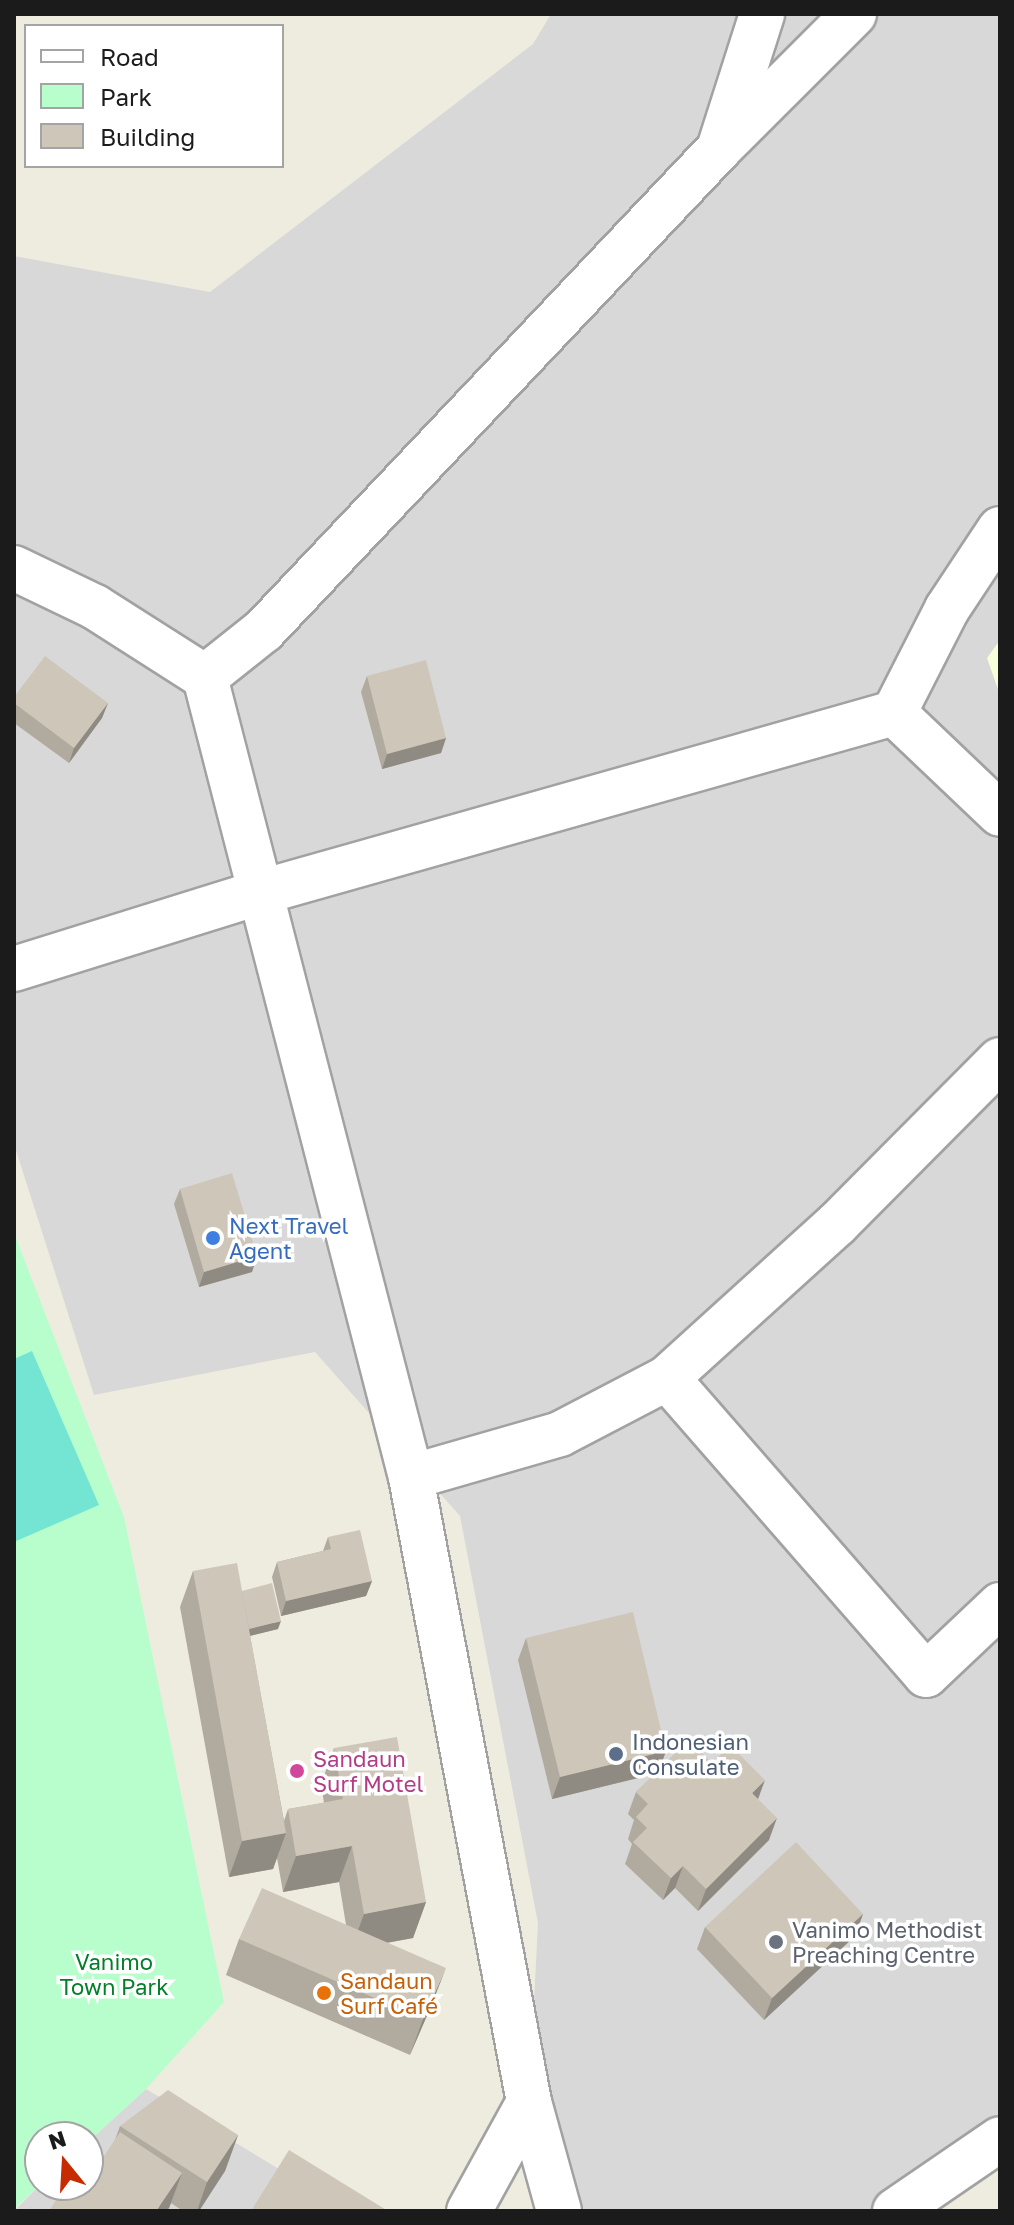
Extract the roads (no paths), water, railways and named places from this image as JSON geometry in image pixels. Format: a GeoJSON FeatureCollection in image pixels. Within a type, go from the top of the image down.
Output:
{"type":"FeatureCollection","features":[{"type":"Feature","properties":{"kind":"street"},"geometry":{"type":"LineString","coordinates":[[719,149],[762,14]]}},
{"type":"Feature","properties":{"kind":"street"},"geometry":{"type":"LineString","coordinates":[[205,677],[264,630],[719,149],[854,14]]}},
{"type":"Feature","properties":{"kind":"street"},"geometry":{"type":"LineString","coordinates":[[14,969],[258,893],[894,713],[947,609],[1000,529]]}},
{"type":"Feature","properties":{"kind":"street"},"geometry":{"type":"LineString","coordinates":[[14,568],[95,607],[205,677],[258,893],[411,1477],[529,2102],[559,2211]]}},
{"type":"Feature","properties":{"kind":"street"},"geometry":{"type":"LineString","coordinates":[[894,713],[1000,814]]}},
{"type":"Feature","properties":{"kind":"street"},"geometry":{"type":"LineString","coordinates":[[411,1477],[560,1434],[667,1378],[837,1224],[1000,1060]]}},
{"type":"Feature","properties":{"kind":"street"},"geometry":{"type":"LineString","coordinates":[[667,1378],[926,1675],[1000,1605]]}},
{"type":"Feature","properties":{"kind":"street"},"geometry":{"type":"LineString","coordinates":[[469,2211],[529,2102]]}},
{"type":"Feature","properties":{"kind":"street"},"geometry":{"type":"LineString","coordinates":[[895,2211],[1000,2139]]}},
{"type":"Feature","properties":{"kind":"place","name":"Next Travel Agent"},"geometry":{"type":"Point","coordinates":[213,1238]}},
{"type":"Feature","properties":{"kind":"place","name":"Indonesian Consulate"},"geometry":{"type":"Point","coordinates":[616,1754]}},
{"type":"Feature","properties":{"kind":"place","name":"Sandaun Surf Motel"},"geometry":{"type":"Point","coordinates":[297,1771]}},
{"type":"Feature","properties":{"kind":"place","name":"Vanimo Methodist Preaching Centre"},"geometry":{"type":"Point","coordinates":[776,1942]}},
{"type":"Feature","properties":{"kind":"place","name":"Sandaun Surf Café"},"geometry":{"type":"Point","coordinates":[324,1993]}},
{"type":"Feature","properties":{"kind":"park label","name":"Vanimo Town Park"},"geometry":{"type":"Point","coordinates":[114,1974]}}]}
